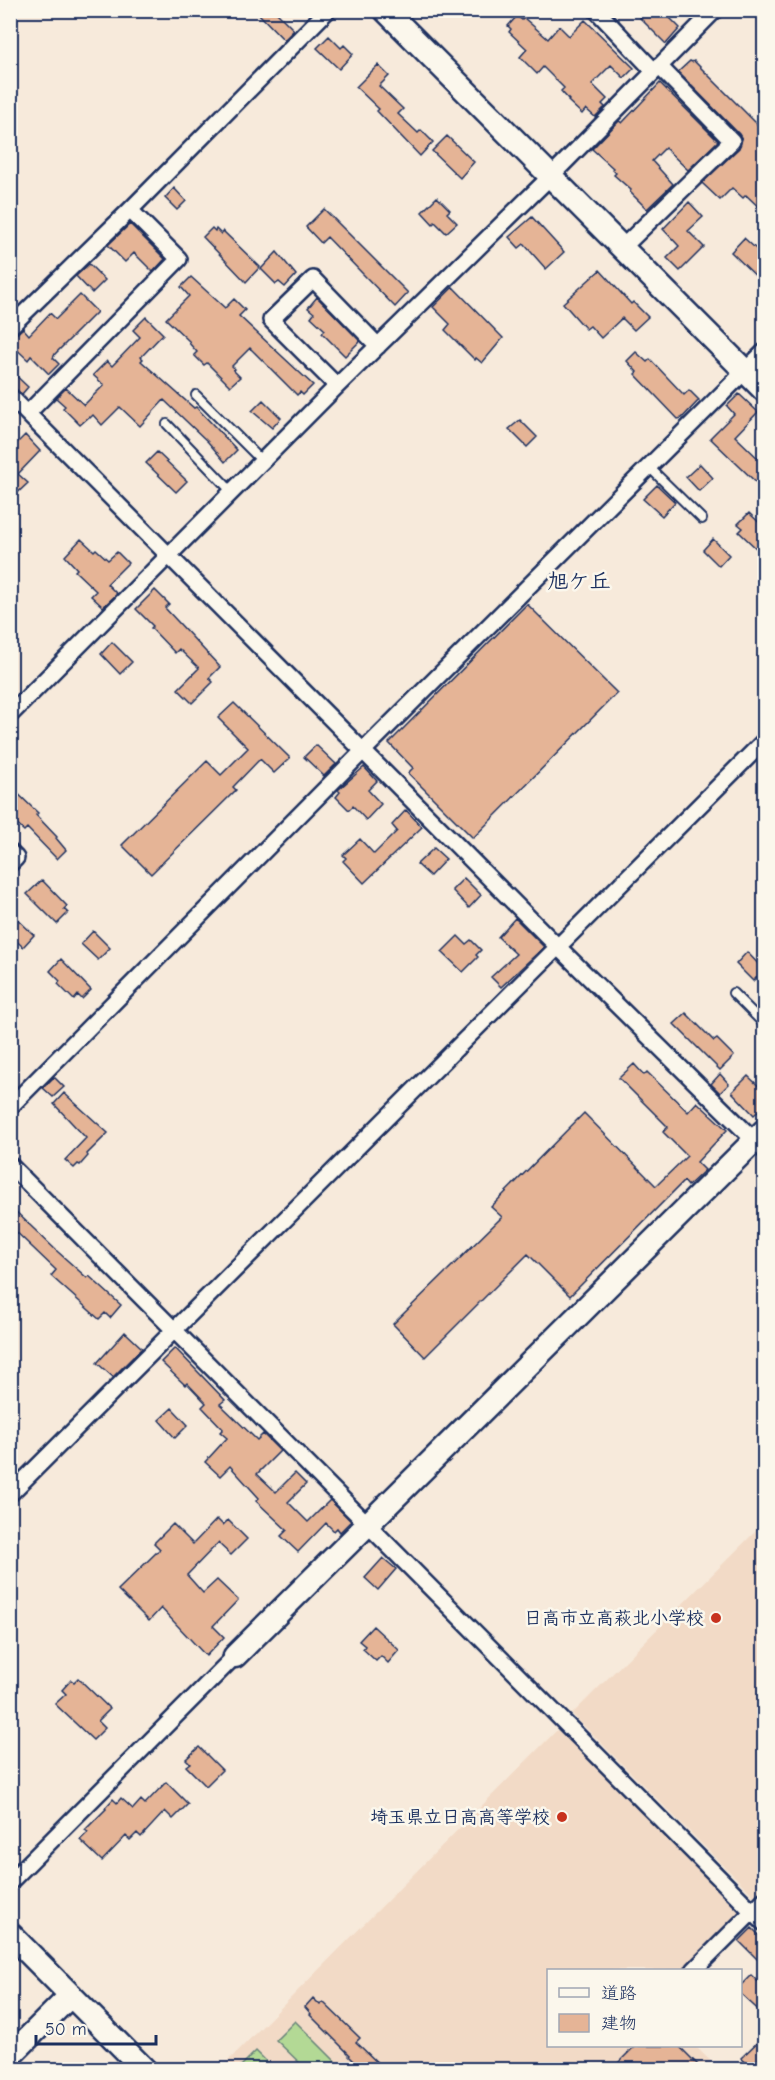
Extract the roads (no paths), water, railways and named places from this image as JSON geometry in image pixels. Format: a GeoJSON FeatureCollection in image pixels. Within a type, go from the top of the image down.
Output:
{"type":"FeatureCollection","features":[{"type":"Feature","properties":{"kind":"street"},"geometry":{"type":"LineString","coordinates":[[10,327],[130,210],[328,10]]}},
{"type":"Feature","properties":{"kind":"street"},"geometry":{"type":"LineString","coordinates":[[385,10],[621,249],[765,390]]}},
{"type":"Feature","properties":{"kind":"street"},"geometry":{"type":"LineString","coordinates":[[596,10],[732,141],[621,249]]}},
{"type":"Feature","properties":{"kind":"street"},"geometry":{"type":"LineString","coordinates":[[10,715],[715,10]]}},
{"type":"Feature","properties":{"kind":"street"},"geometry":{"type":"LineString","coordinates":[[28,413],[178,259],[130,210]]}},
{"type":"Feature","properties":{"kind":"street"},"geometry":{"type":"LineString","coordinates":[[337,386],[271,320],[313,279],[378,346]]}},
{"type":"Feature","properties":{"kind":"street"},"geometry":{"type":"LineString","coordinates":[[10,1107],[364,750],[765,352]]}},
{"type":"Feature","properties":{"kind":"street"},"geometry":{"type":"LineString","coordinates":[[10,396],[559,948],[762,1140],[368,1522],[10,1882]]}},
{"type":"Feature","properties":{"kind":"street"},"geometry":{"type":"LineString","coordinates":[[10,1494],[765,741]]}},
{"type":"Feature","properties":{"kind":"street"},"geometry":{"type":"LineString","coordinates":[[10,852],[16,858],[10,864]]}},
{"type":"Feature","properties":{"kind":"street"},"geometry":{"type":"LineString","coordinates":[[10,1165],[765,1923]]}},
{"type":"Feature","properties":{"kind":"street"},"geometry":{"type":"LineString","coordinates":[[696,1969],[765,1900]]}},
{"type":"Feature","properties":{"kind":"street"},"geometry":{"type":"LineString","coordinates":[[10,1934],[145,2070]]}},
{"type":"Feature","properties":{"kind":"street"},"geometry":{"type":"LineString","coordinates":[[10,2056],[71,1995]]}},
{"type":"Feature","properties":{"kind":"lane"},"geometry":{"type":"LineString","coordinates":[[196,395],[262,461]]}},
{"type":"Feature","properties":{"kind":"lane"},"geometry":{"type":"LineString","coordinates":[[167,424],[232,492]]}},
{"type":"Feature","properties":{"kind":"lane"},"geometry":{"type":"LineString","coordinates":[[649,467],[702,519]]}},
{"type":"Feature","properties":{"kind":"lane"},"geometry":{"type":"LineString","coordinates":[[734,993],[765,1024]]}},
{"type":"Feature","properties":{"kind":"place","name":"日高市立高萩北小学校"},"geometry":{"type":"Point","coordinates":[716,1618]}},
{"type":"Feature","properties":{"kind":"place","name":"埼玉県立日高高等学校"},"geometry":{"type":"Point","coordinates":[562,1817]}},
{"type":"Feature","properties":{"kind":"district","name":"旭ケ丘"},"geometry":{"type":"Point","coordinates":[579,581]}}]}
